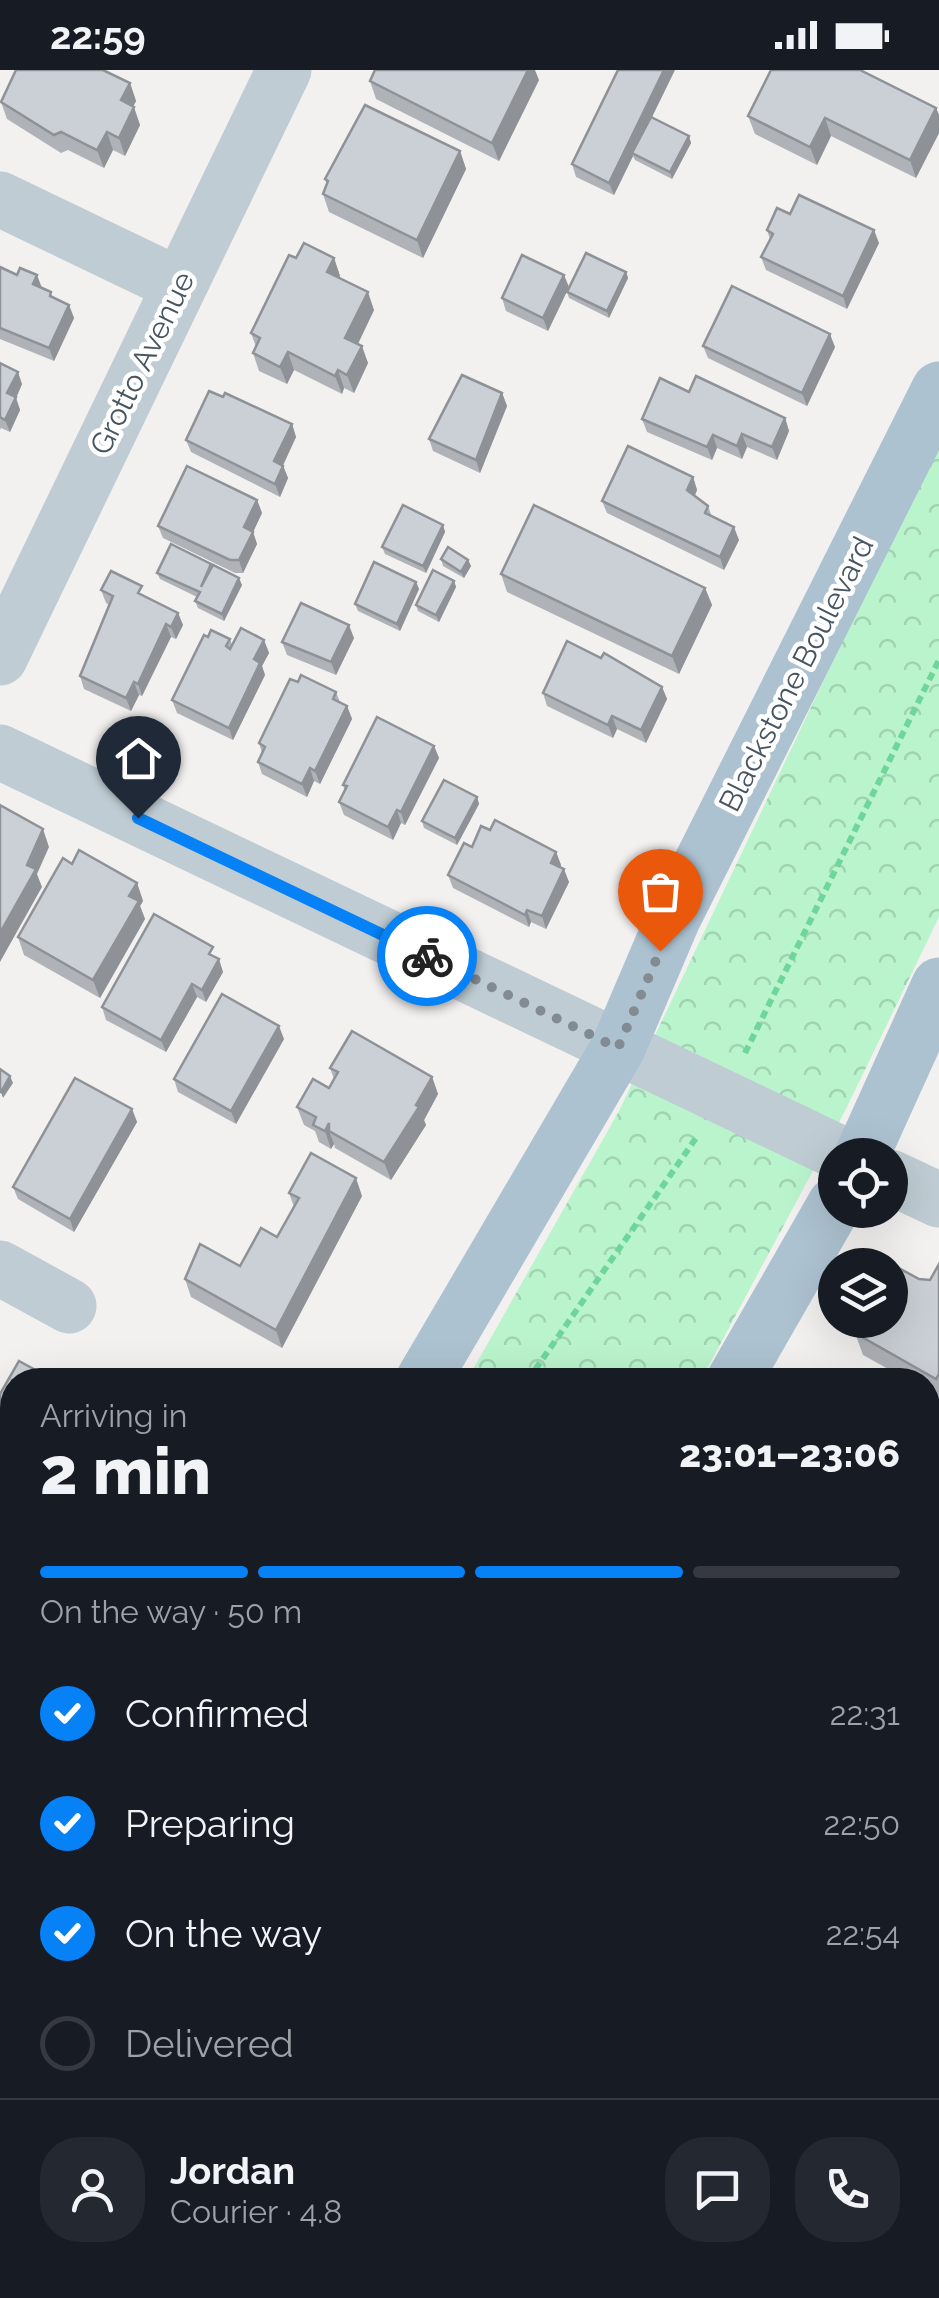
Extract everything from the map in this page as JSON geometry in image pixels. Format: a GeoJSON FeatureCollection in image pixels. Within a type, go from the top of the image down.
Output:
{"type":"FeatureCollection","features":[{"type":"Feature","properties":{"kind":"main road","name":"Blackstone Boulevard"},"geometry":{"type":"LineString","coordinates":[[430,1368],[618,1048],[673,919],[939,388]]}},
{"type":"Feature","properties":{"kind":"main road"},"geometry":{"type":"LineString","coordinates":[[870,1138],[939,985]]}},
{"type":"Feature","properties":{"kind":"main road"},"geometry":{"type":"LineString","coordinates":[[741,1368],[821,1228]]}},
{"type":"Feature","properties":{"kind":"street","name":"Grotto Avenue"},"geometry":{"type":"LineString","coordinates":[[0,658],[284,70]]}},
{"type":"Feature","properties":{"kind":"street"},"geometry":{"type":"LineString","coordinates":[[0,199],[179,286]]}},
{"type":"Feature","properties":{"kind":"street"},"geometry":{"type":"LineString","coordinates":[[0,752],[818,1143]]}},
{"type":"Feature","properties":{"kind":"street"},"geometry":{"type":"LineString","coordinates":[[908,1185],[939,1200]]}},
{"type":"Feature","properties":{"kind":"street"},"geometry":{"type":"LineString","coordinates":[[0,1268],[70,1306]]}},
{"type":"Feature","properties":{"kind":"path"},"geometry":{"type":"LineString","coordinates":[[536,1368],[723,1098],[939,660]]}},
{"type":"Feature","properties":{"kind":"green space"},"geometry":{"type":"Polygon","coordinates":[[[939,438],[939,917],[846,1109],[830,1138],[818,1138],[818,1161],[707,1368],[474,1368],[619,1111],[939,438]]]}},
{"type":"Feature","properties":{"kind":"building"},"geometry":{"type":"Polygon","coordinates":[[[16,70],[103,70],[130,83],[121,100],[134,107],[119,138],[107,132],[97,150],[61,132],[54,135],[1,102],[16,70]]]}},
{"type":"Feature","properties":{"kind":"building"},"geometry":{"type":"Polygon","coordinates":[[[375,70],[528,70],[492,143],[370,81],[375,70]]]}},
{"type":"Feature","properties":{"kind":"building"},"geometry":{"type":"Polygon","coordinates":[[[618,70],[664,70],[609,183],[572,164],[618,70]]]}},
{"type":"Feature","properties":{"kind":"building"},"geometry":{"type":"Polygon","coordinates":[[[771,70],[860,70],[936,108],[910,160],[825,118],[810,147],[748,116],[771,70]]]}},
{"type":"Feature","properties":{"kind":"building"},"geometry":{"type":"Polygon","coordinates":[[[365,105],[460,151],[417,240],[323,194],[328,181],[325,179],[365,105]]]}},
{"type":"Feature","properties":{"kind":"building"},"geometry":{"type":"Polygon","coordinates":[[[651,117],[689,136],[670,172],[632,153],[651,117]]]}},
{"type":"Feature","properties":{"kind":"building"},"geometry":{"type":"Polygon","coordinates":[[[799,195],[874,230],[843,296],[761,257],[773,234],[767,230],[777,208],[790,214],[799,195]]]}},
{"type":"Feature","properties":{"kind":"building"},"geometry":{"type":"Polygon","coordinates":[[[304,243],[334,258],[327,272],[368,292],[345,338],[362,346],[347,375],[338,370],[335,376],[288,352],[280,367],[253,353],[260,338],[251,333],[289,255],[296,258],[304,243]]]}},
{"type":"Feature","properties":{"kind":"building"},"geometry":{"type":"Polygon","coordinates":[[[586,253],[626,272],[607,311],[567,292],[586,253]]]}},
{"type":"Feature","properties":{"kind":"building"},"geometry":{"type":"Polygon","coordinates":[[[522,255],[564,275],[543,318],[502,298],[522,255]]]}},
{"type":"Feature","properties":{"kind":"building"},"geometry":{"type":"Polygon","coordinates":[[[0,267],[17,275],[20,268],[37,275],[33,284],[69,305],[49,348],[0,328],[0,267]]]}},
{"type":"Feature","properties":{"kind":"building"},"geometry":{"type":"Polygon","coordinates":[[[732,286],[830,334],[802,393],[703,346],[732,286]]]}},
{"type":"Feature","properties":{"kind":"building"},"geometry":{"type":"Polygon","coordinates":[[[0,363],[18,372],[7,393],[16,397],[5,420],[0,417],[0,363]]]}},
{"type":"Feature","properties":{"kind":"building"},"geometry":{"type":"Polygon","coordinates":[[[462,375],[502,393],[476,460],[429,439],[462,375]]]}},
{"type":"Feature","properties":{"kind":"building"},"geometry":{"type":"Polygon","coordinates":[[[696,376],[785,418],[772,447],[742,434],[737,446],[713,435],[707,447],[642,419],[660,378],[689,392],[696,376]]]}},
{"type":"Feature","properties":{"kind":"building"},"geometry":{"type":"Polygon","coordinates":[[[209,391],[223,397],[225,393],[292,424],[274,461],[283,466],[275,484],[186,440],[209,391]]]}},
{"type":"Feature","properties":{"kind":"building"},"geometry":{"type":"Polygon","coordinates":[[[628,446],[693,477],[687,490],[708,506],[705,513],[734,527],[720,557],[602,501],[628,446]]]}},
{"type":"Feature","properties":{"kind":"building"},"geometry":{"type":"Polygon","coordinates":[[[187,466],[257,500],[244,527],[253,532],[239,560],[230,560],[158,526],[187,466]]]}},
{"type":"Feature","properties":{"kind":"building"},"geometry":{"type":"Polygon","coordinates":[[[403,505],[443,525],[423,566],[382,547],[403,505]]]}},
{"type":"Feature","properties":{"kind":"building"},"geometry":{"type":"Polygon","coordinates":[[[534,505],[705,588],[672,656],[501,574],[534,505]]]}},
{"type":"Feature","properties":{"kind":"building"},"geometry":{"type":"Polygon","coordinates":[[[171,544],[211,564],[201,587],[213,565],[239,578],[222,614],[195,601],[200,592],[157,573],[171,544]]]}},
{"type":"Feature","properties":{"kind":"building"},"geometry":{"type":"Polygon","coordinates":[[[448,547],[468,560],[461,572],[441,559],[448,547]]]}},
{"type":"Feature","properties":{"kind":"building"},"geometry":{"type":"Polygon","coordinates":[[[374,562],[416,582],[397,624],[355,604],[374,562]]]}},
{"type":"Feature","properties":{"kind":"building"},"geometry":{"type":"Polygon","coordinates":[[[433,570],[454,581],[436,615],[416,605],[433,570]]]}},
{"type":"Feature","properties":{"kind":"building"},"geometry":{"type":"Polygon","coordinates":[[[111,571],[142,586],[138,593],[178,613],[171,627],[166,624],[138,684],[134,682],[126,698],[80,676],[113,596],[101,590],[111,571]]]}},
{"type":"Feature","properties":{"kind":"building"},"geometry":{"type":"Polygon","coordinates":[[[301,603],[349,625],[331,662],[282,642],[301,603]]]}},
{"type":"Feature","properties":{"kind":"building"},"geometry":{"type":"Polygon","coordinates":[[[241,628],[264,640],[254,659],[260,663],[229,728],[172,700],[204,635],[208,637],[211,630],[230,639],[226,646],[230,649],[241,628]]]}},
{"type":"Feature","properties":{"kind":"building"},"geometry":{"type":"Polygon","coordinates":[[[567,641],[601,658],[604,653],[662,687],[641,730],[612,716],[608,725],[543,693],[567,641]]]}},
{"type":"Feature","properties":{"kind":"building"},"geometry":{"type":"Polygon","coordinates":[[[301,675],[336,692],[333,699],[347,706],[315,771],[310,768],[302,784],[258,762],[265,747],[259,743],[290,679],[298,682],[301,675]]]}},
{"type":"Feature","properties":{"kind":"building"},"geometry":{"type":"Polygon","coordinates":[[[377,717],[434,746],[401,812],[397,810],[388,827],[339,802],[347,786],[343,785],[377,717]]]}},
{"type":"Feature","properties":{"kind":"building"},"geometry":{"type":"Polygon","coordinates":[[[444,780],[477,797],[455,838],[422,821],[444,780]]]}},
{"type":"Feature","properties":{"kind":"building"},"geometry":{"type":"Polygon","coordinates":[[[0,805],[43,829],[27,865],[36,869],[0,933],[0,805]]]}},
{"type":"Feature","properties":{"kind":"building"},"geometry":{"type":"Polygon","coordinates":[[[495,820],[556,852],[551,863],[564,869],[542,916],[527,910],[525,915],[448,875],[464,843],[472,847],[481,826],[490,830],[495,820]]]}},
{"type":"Feature","properties":{"kind":"building"},"geometry":{"type":"Polygon","coordinates":[[[79,850],[137,883],[129,896],[139,901],[93,980],[18,937],[63,858],[72,864],[79,850]]]}},
{"type":"Feature","properties":{"kind":"building"},"geometry":{"type":"Polygon","coordinates":[[[154,914],[213,947],[209,954],[219,959],[202,990],[192,984],[161,1040],[102,1007],[154,914]]]}},
{"type":"Feature","properties":{"kind":"building"},"geometry":{"type":"Polygon","coordinates":[[[222,994],[279,1026],[231,1111],[174,1079],[222,994]]]}},
{"type":"Feature","properties":{"kind":"building"},"geometry":{"type":"Polygon","coordinates":[[[352,1031],[432,1077],[416,1105],[419,1107],[384,1162],[329,1131],[329,1123],[325,1131],[313,1125],[316,1117],[297,1107],[313,1079],[329,1088],[338,1072],[330,1068],[352,1031]]]}},
{"type":"Feature","properties":{"kind":"building"},"geometry":{"type":"Polygon","coordinates":[[[0,1069],[10,1076],[1,1092],[0,1091],[0,1069]]]}},
{"type":"Feature","properties":{"kind":"building"},"geometry":{"type":"Polygon","coordinates":[[[75,1078],[132,1109],[70,1219],[13,1187],[75,1078]]]}},
{"type":"Feature","properties":{"kind":"building"},"geometry":{"type":"Polygon","coordinates":[[[311,1153],[356,1178],[276,1330],[185,1279],[200,1244],[240,1266],[261,1228],[277,1237],[299,1198],[289,1193],[311,1153]]]}},
{"type":"Feature","properties":{"kind":"building"},"geometry":{"type":"Polygon","coordinates":[[[939,1264],[939,1368],[917,1368],[864,1338],[908,1338],[908,1273],[930,1280],[939,1264]]]}},
{"type":"Feature","properties":{"kind":"way so far"},"geometry":{"type":"LineString","coordinates":[[427,956],[618,1048],[660,951]]}},
{"type":"Feature","properties":{"kind":"route"},"geometry":{"type":"LineString","coordinates":[[138,818],[427,956]]}}]}
